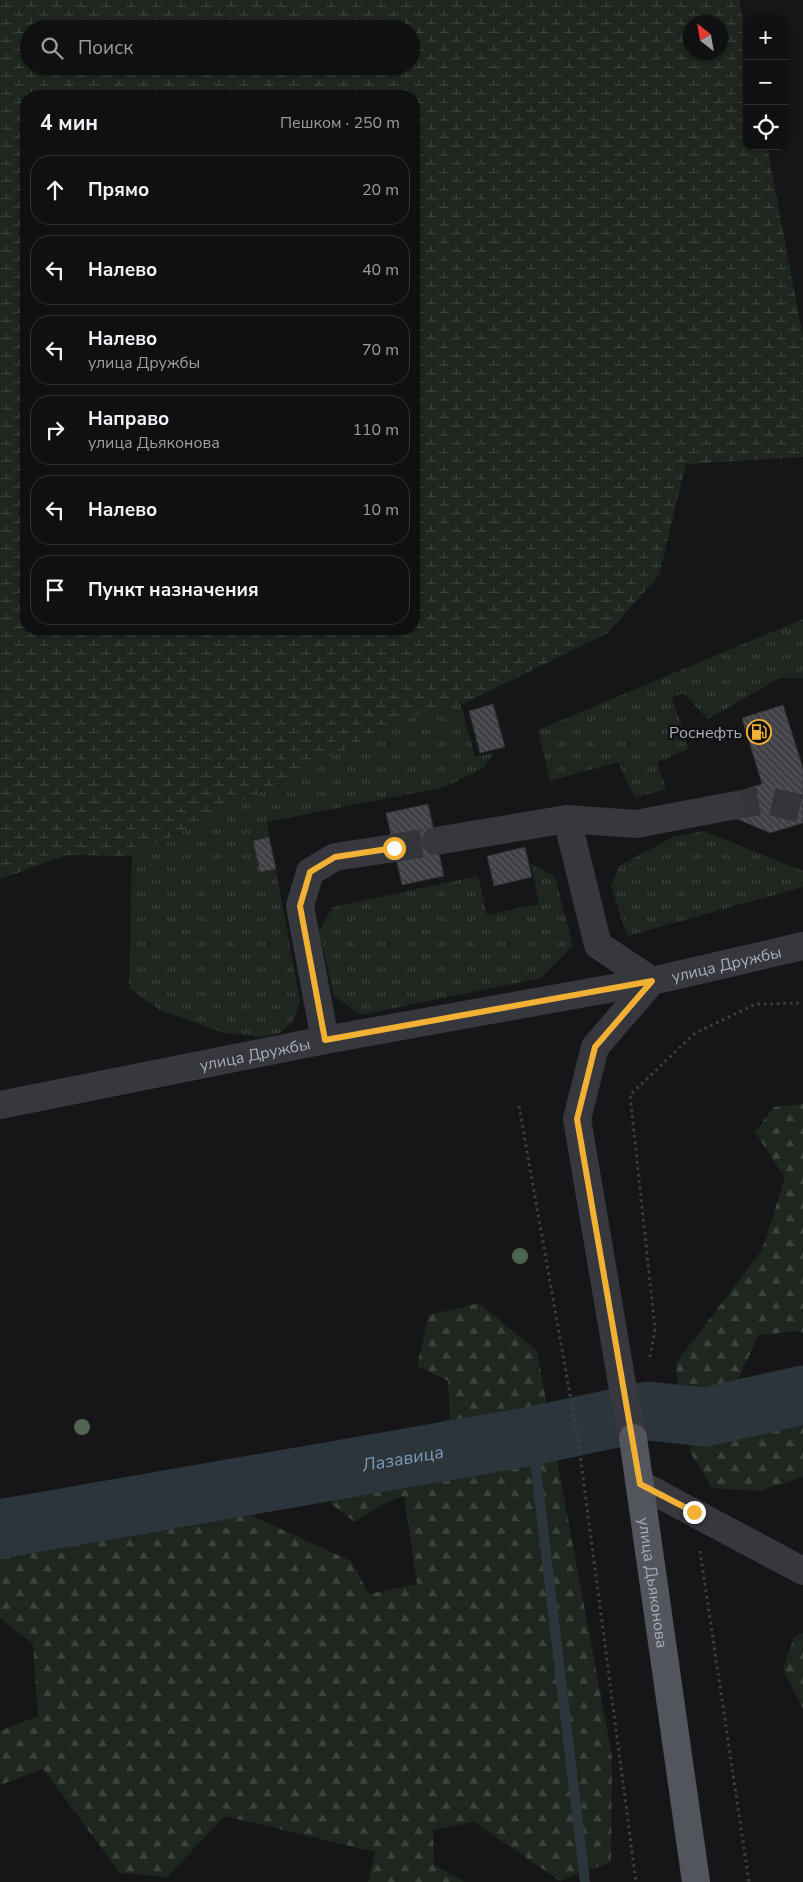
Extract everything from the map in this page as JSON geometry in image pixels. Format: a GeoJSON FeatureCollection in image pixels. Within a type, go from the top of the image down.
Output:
{"type":"FeatureCollection","features":[{"type":"Feature","properties":{"kind":"main road","name":"улица Дьяконова"},"geometry":{"type":"LineString","coordinates":[[633,1438],[696,1882]]}},
{"type":"Feature","properties":{"kind":"street"},"geometry":{"type":"LineString","coordinates":[[436,840],[567,819],[636,824],[731,806]]}},
{"type":"Feature","properties":{"kind":"street"},"geometry":{"type":"LineString","coordinates":[[567,819],[598,945],[652,981]]}},
{"type":"Feature","properties":{"kind":"street"},"geometry":{"type":"LineString","coordinates":[[325,1040],[300,906],[310,872],[335,857],[394,848]]}},
{"type":"Feature","properties":{"kind":"street","name":"улица Дружбы"},"geometry":{"type":"LineString","coordinates":[[0,1104],[325,1040],[652,981],[803,946]]}},
{"type":"Feature","properties":{"kind":"street","name":"улица Дьяконова"},"geometry":{"type":"LineString","coordinates":[[633,1438],[577,1119],[595,1047],[652,981]]}},
{"type":"Feature","properties":{"kind":"street"},"geometry":{"type":"LineString","coordinates":[[640,1484],[803,1571]]}},
{"type":"Feature","properties":{"kind":"path"},"geometry":{"type":"LineString","coordinates":[[649,1364],[655,1329],[630,1095],[695,1033],[756,1004],[803,1003]]}},
{"type":"Feature","properties":{"kind":"path"},"geometry":{"type":"LineString","coordinates":[[519,1106],[579,1446],[636,1882]]}},
{"type":"Feature","properties":{"kind":"path"},"geometry":{"type":"LineString","coordinates":[[694,1512],[749,1882]]}},
{"type":"Feature","properties":{"kind":"green space"},"geometry":{"type":"Polygon","coordinates":[[[0,0],[739,0],[743,20],[743,150],[768,150],[803,338],[803,457],[686,464],[659,575],[608,633],[461,705],[413,716],[132,856],[67,855],[0,879],[0,0]]]}},
{"type":"Feature","properties":{"kind":"green space"},"geometry":{"type":"Polygon","coordinates":[[[803,619],[803,678],[780,678],[708,719],[683,693],[672,698],[689,749],[657,762],[666,789],[635,798],[618,762],[550,781],[538,730],[803,619]]]}},
{"type":"Feature","properties":{"kind":"green space"},"geometry":{"type":"Polygon","coordinates":[[[461,705],[475,757],[494,753],[483,768],[445,787],[267,822],[269,837],[253,841],[260,872],[276,869],[300,1002],[293,1022],[280,1033],[261,1037],[224,1033],[160,1010],[129,988],[132,856],[413,716],[461,705]]]}},
{"type":"Feature","properties":{"kind":"green space"},"geometry":{"type":"Polygon","coordinates":[[[704,831],[803,871],[803,887],[627,936],[611,886],[619,866],[673,837],[704,831]]]}},
{"type":"Feature","properties":{"kind":"green space"},"geometry":{"type":"Polygon","coordinates":[[[531,863],[555,877],[573,946],[541,978],[361,1015],[334,996],[319,931],[333,907],[478,876],[487,915],[539,904],[531,863]]]}},
{"type":"Feature","properties":{"kind":"green space"},"geometry":{"type":"Polygon","coordinates":[[[803,1104],[803,1333],[800,1331],[759,1335],[736,1383],[710,1405],[678,1391],[676,1363],[762,1250],[785,1178],[755,1132],[774,1107],[803,1104]]]}},
{"type":"Feature","properties":{"kind":"green space"},"geometry":{"type":"Polygon","coordinates":[[[479,1303],[537,1351],[612,1757],[611,1862],[560,1881],[474,1822],[433,1830],[434,1865],[465,1882],[368,1882],[375,1852],[225,1816],[167,1877],[120,1873],[43,1769],[0,1785],[0,1731],[38,1716],[33,1644],[0,1618],[0,1523],[31,1544],[246,1513],[351,1561],[369,1594],[417,1584],[404,1496],[386,1503],[355,1522],[331,1504],[330,1463],[377,1450],[450,1418],[448,1381],[417,1366],[429,1315],[479,1303]]]}},
{"type":"Feature","properties":{"kind":"green space"},"geometry":{"type":"Polygon","coordinates":[[[803,1406],[803,1477],[760,1491],[712,1488],[689,1450],[702,1429],[803,1406]]]}},
{"type":"Feature","properties":{"kind":"green space"},"geometry":{"type":"Polygon","coordinates":[[[803,1633],[803,1709],[783,1669],[794,1637],[803,1633]]]}},
{"type":"Feature","properties":{"kind":"building"},"geometry":{"type":"Polygon","coordinates":[[[493,704],[505,747],[480,753],[469,711],[493,704]]]}},
{"type":"Feature","properties":{"kind":"building"},"geometry":{"type":"Polygon","coordinates":[[[783,705],[803,768],[803,823],[770,833],[735,818],[727,795],[762,784],[742,718],[783,705]]]}},
{"type":"Feature","properties":{"kind":"building"},"geometry":{"type":"Polygon","coordinates":[[[428,804],[444,876],[402,885],[386,813],[428,804]]]}},
{"type":"Feature","properties":{"kind":"building"},"geometry":{"type":"Polygon","coordinates":[[[269,837],[276,869],[260,872],[253,841],[269,837]]]}},
{"type":"Feature","properties":{"kind":"building"},"geometry":{"type":"Polygon","coordinates":[[[525,847],[532,877],[494,886],[487,856],[525,847]]]}},
{"type":"Feature","properties":{"kind":"waterway","name":"Лазавица"},"geometry":{"type":"LineString","coordinates":[[0,1529],[532,1436],[648,1411],[705,1417],[803,1395]]}},
{"type":"Feature","properties":{"kind":"waterway"},"geometry":{"type":"LineString","coordinates":[[532,1436],[585,1882]]}},
{"type":"Feature","properties":{"kind":"tunnel"},"geometry":{"type":"LineString","coordinates":[[731,806],[764,800],[803,809]]}},
{"type":"Feature","properties":{"kind":"tunnel"},"geometry":{"type":"LineString","coordinates":[[394,848],[436,841]]}},
{"type":"Feature","properties":{"kind":"place","name":"Роснефть"},"geometry":{"type":"Point","coordinates":[759,732]}},
{"type":"Feature","properties":{"kind":"route"},"geometry":{"type":"LineString","coordinates":[[394,848],[335,857],[310,872],[300,906],[325,1040],[652,981],[595,1047],[577,1119],[640,1484],[694,1512]]}}]}
